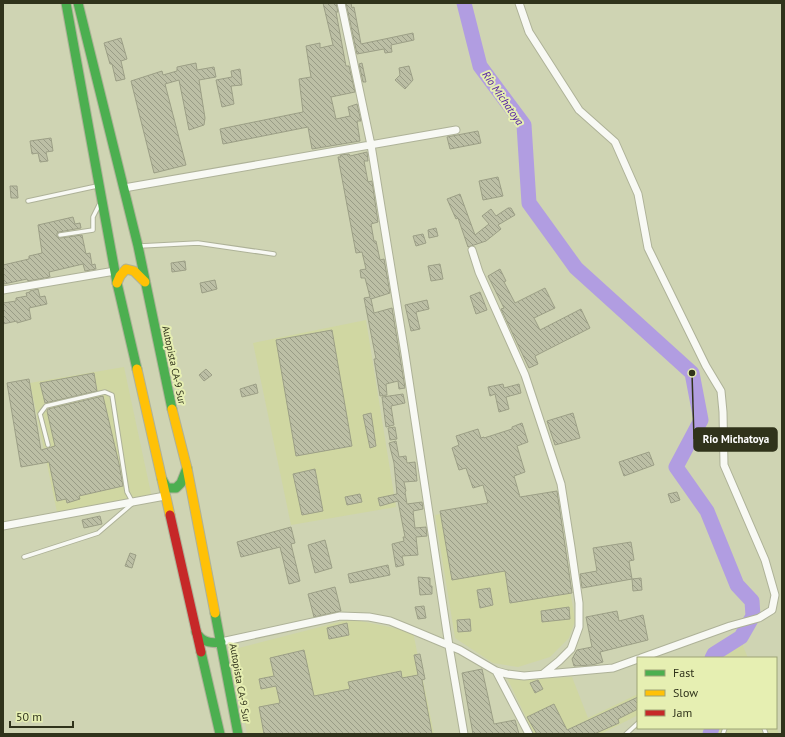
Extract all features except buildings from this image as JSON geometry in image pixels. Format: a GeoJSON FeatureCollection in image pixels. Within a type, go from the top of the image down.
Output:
{"type":"FeatureCollection","features":[{"type":"Feature","properties":{"kind":"highway"},"geometry":{"type":"LineString","coordinates":[[66,3],[98,186],[117,283],[220,734]]}},
{"type":"Feature","properties":{"kind":"highway","name":"Autopista CA-9 Sur"},"geometry":{"type":"LineString","coordinates":[[78,3],[138,246],[175,423],[187,468],[222,642],[238,734]]}},
{"type":"Feature","properties":{"kind":"highway"},"geometry":{"type":"LineString","coordinates":[[117,283],[121,273],[130,269],[138,273],[146,283]]}},
{"type":"Feature","properties":{"kind":"highway"},"geometry":{"type":"LineString","coordinates":[[160,476],[167,488],[175,489],[181,484],[187,468]]}},
{"type":"Feature","properties":{"kind":"highway"},"geometry":{"type":"LineString","coordinates":[[196,630],[199,637],[205,642],[213,644],[222,642]]}},
{"type":"Feature","properties":{"kind":"street"},"geometry":{"type":"LineString","coordinates":[[340,3],[371,145],[404,346],[449,646],[464,734]]}},
{"type":"Feature","properties":{"kind":"street"},"geometry":{"type":"LineString","coordinates":[[519,3],[529,32],[579,110],[615,142],[638,194],[648,248],[706,366],[721,391],[724,465],[766,560],[774,595],[772,610],[759,618],[730,626],[642,657]]}},
{"type":"Feature","properties":{"kind":"street"},"geometry":{"type":"LineString","coordinates":[[124,188],[456,130]]}},
{"type":"Feature","properties":{"kind":"street"},"geometry":{"type":"LineString","coordinates":[[472,250],[491,299],[525,375],[561,484],[579,603],[579,627],[571,648],[559,662],[543,674]]}},
{"type":"Feature","properties":{"kind":"street"},"geometry":{"type":"LineString","coordinates":[[3,290],[115,271]]}},
{"type":"Feature","properties":{"kind":"street"},"geometry":{"type":"LineString","coordinates":[[3,526],[165,496]]}},
{"type":"Feature","properties":{"kind":"street"},"geometry":{"type":"LineString","coordinates":[[222,642],[340,616],[369,617],[390,621],[460,650],[496,671],[507,674],[524,676],[613,668],[637,659]]}},
{"type":"Feature","properties":{"kind":"street"},"geometry":{"type":"LineString","coordinates":[[496,671],[529,734]]}},
{"type":"Feature","properties":{"kind":"lane"},"geometry":{"type":"LineString","coordinates":[[28,201],[98,186]]}},
{"type":"Feature","properties":{"kind":"lane"},"geometry":{"type":"LineString","coordinates":[[60,235],[93,230],[93,217],[102,201]]}},
{"type":"Feature","properties":{"kind":"lane"},"geometry":{"type":"LineString","coordinates":[[138,246],[198,243],[274,254]]}},
{"type":"Feature","properties":{"kind":"lane"},"geometry":{"type":"LineString","coordinates":[[24,557],[98,533],[133,503],[127,492],[112,396],[105,392],[46,406],[40,414],[48,444]]}},
{"type":"Feature","properties":{"kind":"lane"},"geometry":{"type":"LineString","coordinates":[[626,734],[637,724]]}},
{"type":"Feature","properties":{"kind":"shaded area"},"geometry":{"type":"Polygon","coordinates":[[[366,320],[396,507],[291,525],[253,343],[366,320]]]}},
{"type":"Feature","properties":{"kind":"shaded area"},"geometry":{"type":"Polygon","coordinates":[[[124,367],[152,498],[57,512],[30,383],[124,367]]]}},
{"type":"Feature","properties":{"kind":"shaded area"},"geometry":{"type":"Polygon","coordinates":[[[555,493],[575,621],[569,638],[550,657],[518,667],[493,663],[455,638],[435,515],[555,493]]]}},
{"type":"Feature","properties":{"kind":"shaded area"},"geometry":{"type":"Polygon","coordinates":[[[351,619],[413,632],[434,734],[247,734],[231,650],[351,619]]]}},
{"type":"Feature","properties":{"kind":"shaded area"},"geometry":{"type":"Polygon","coordinates":[[[741,641],[748,657],[720,657],[741,641]]]}},
{"type":"Feature","properties":{"kind":"shaded area"},"geometry":{"type":"Polygon","coordinates":[[[572,677],[588,718],[637,694],[637,716],[601,734],[534,734],[507,678],[523,679],[572,677]]]}},
{"type":"Feature","properties":{"kind":"shaded area"},"geometry":{"type":"Polygon","coordinates":[[[717,729],[777,729],[779,734],[714,734],[717,729]]]}},
{"type":"Feature","properties":{"kind":"waterway","name":"Río Michatoya"},"geometry":{"type":"LineString","coordinates":[[464,3],[480,66],[524,125],[529,203],[576,268],[692,373],[701,420],[676,467],[707,511],[737,585],[752,601],[753,616],[741,637],[714,654],[712,657]]}},
{"type":"Feature","properties":{"kind":"waterway","name":"Río Michatoya"},"geometry":{"type":"LineString","coordinates":[[710,734],[712,729]]}},
{"type":"Feature","properties":{"kind":"traffic: fast"},"geometry":{"type":"LineString","coordinates":[[66,3],[117,283],[137,369]]}},
{"type":"Feature","properties":{"kind":"traffic: fast"},"geometry":{"type":"LineString","coordinates":[[78,3],[138,246],[172,409]]}},
{"type":"Feature","properties":{"kind":"traffic: fast"},"geometry":{"type":"LineString","coordinates":[[162,479],[167,488],[176,488],[181,483],[187,468]]}},
{"type":"Feature","properties":{"kind":"traffic: fast"},"geometry":{"type":"LineString","coordinates":[[215,613],[238,734]]}},
{"type":"Feature","properties":{"kind":"traffic: fast"},"geometry":{"type":"LineString","coordinates":[[196,632],[207,642],[221,642]]}},
{"type":"Feature","properties":{"kind":"traffic: fast"},"geometry":{"type":"LineString","coordinates":[[201,652],[220,734]]}},
{"type":"Feature","properties":{"kind":"traffic: slow"},"geometry":{"type":"LineString","coordinates":[[117,283],[120,276],[126,269],[134,271],[145,282]]}},
{"type":"Feature","properties":{"kind":"traffic: slow"},"geometry":{"type":"LineString","coordinates":[[137,369],[170,515]]}},
{"type":"Feature","properties":{"kind":"traffic: slow"},"geometry":{"type":"LineString","coordinates":[[172,409],[187,468],[215,613]]}},
{"type":"Feature","properties":{"kind":"traffic: jam"},"geometry":{"type":"LineString","coordinates":[[170,515],[201,652]]}},
{"type":"Feature","properties":{"kind":"place","name":"Río Michatoya"},"geometry":{"type":"Point","coordinates":[692,373]}}]}
